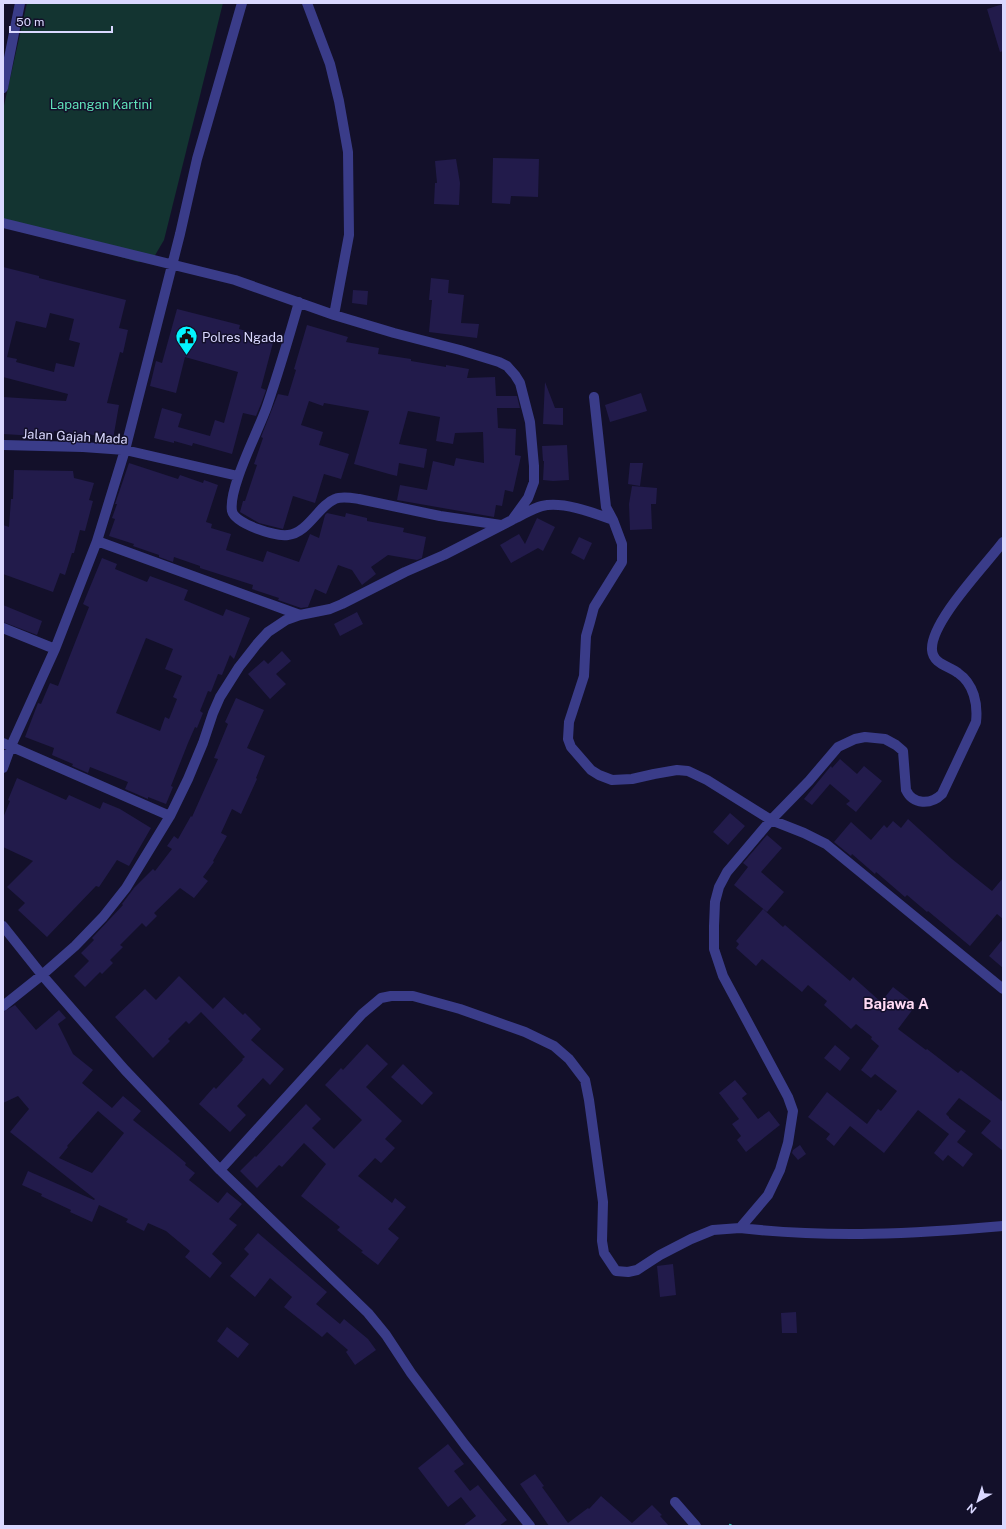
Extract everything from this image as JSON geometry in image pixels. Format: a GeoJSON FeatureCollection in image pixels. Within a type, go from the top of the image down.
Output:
{"type":"FeatureCollection","features":[{"type":"Feature","properties":{"kind":"street"},"geometry":{"type":"LineString","coordinates":[[3,88],[20,3]]}},
{"type":"Feature","properties":{"kind":"street"},"geometry":{"type":"LineString","coordinates":[[3,768],[7,745],[55,649],[97,541],[125,450],[198,159],[242,3]]}},
{"type":"Feature","properties":{"kind":"street"},"geometry":{"type":"LineString","coordinates":[[307,3],[330,64],[339,101],[348,152],[349,235],[334,315]]}},
{"type":"Feature","properties":{"kind":"street"},"geometry":{"type":"LineString","coordinates":[[3,223],[235,280],[334,315],[394,333],[477,354],[508,366],[520,383],[530,422],[534,466],[534,482],[528,498],[512,520]]}},
{"type":"Feature","properties":{"kind":"street"},"geometry":{"type":"LineString","coordinates":[[299,302],[267,406],[238,476],[232,506],[232,511],[236,518],[245,524],[281,535],[289,535],[302,530],[330,502],[336,498],[346,497],[359,498],[440,516],[501,525]]}},
{"type":"Feature","properties":{"kind":"street"},"geometry":{"type":"LineString","coordinates":[[594,396],[606,507],[613,520],[622,544],[622,562],[594,607],[586,636],[584,676],[569,722],[568,739],[571,747],[591,770],[612,780],[632,779],[677,770],[688,772],[707,780],[771,820],[804,833],[826,844],[1003,990]]}},
{"type":"Feature","properties":{"kind":"street","name":"Jalan Gajah Mada"},"geometry":{"type":"LineString","coordinates":[[3,445],[83,447],[125,450],[238,476]]}},
{"type":"Feature","properties":{"kind":"street"},"geometry":{"type":"LineString","coordinates":[[3,1006],[75,946],[104,917],[126,888],[170,816],[188,780],[220,697],[230,680],[268,632],[286,620],[300,615],[320,612],[342,604],[405,572],[444,555],[501,525],[543,506],[556,506],[587,511],[613,520]]}},
{"type":"Feature","properties":{"kind":"street"},"geometry":{"type":"LineString","coordinates":[[97,541],[300,615]]}},
{"type":"Feature","properties":{"kind":"street"},"geometry":{"type":"LineString","coordinates":[[740,1228],[768,1195],[780,1170],[788,1143],[793,1112],[788,1097],[723,976],[714,949],[715,902],[719,887],[727,872],[771,820],[809,781],[838,747],[850,740],[865,737],[885,739],[896,745],[903,751],[906,790],[908,795],[915,800],[928,802],[938,798],[942,794],[976,722],[977,711],[973,691],[967,681],[959,673],[940,663],[934,656],[932,648],[933,640],[938,628],[960,594],[1003,542]]}},
{"type":"Feature","properties":{"kind":"street"},"geometry":{"type":"LineString","coordinates":[[3,628],[55,649]]}},
{"type":"Feature","properties":{"kind":"street"},"geometry":{"type":"LineString","coordinates":[[7,745],[170,816]]}},
{"type":"Feature","properties":{"kind":"street"},"geometry":{"type":"LineString","coordinates":[[3,926],[80,1020],[125,1070],[220,1170],[368,1313],[386,1335],[411,1373],[465,1445],[530,1526]]}},
{"type":"Feature","properties":{"kind":"street"},"geometry":{"type":"LineString","coordinates":[[220,1170],[362,1014],[381,998],[391,996],[413,996],[474,1014],[525,1032],[554,1046],[569,1059],[585,1080],[603,1202],[602,1241],[604,1253],[616,1271],[628,1272],[637,1270],[660,1255],[691,1239],[713,1230],[740,1228],[782,1233],[839,1235],[954,1230],[1003,1226]]}},
{"type":"Feature","properties":{"kind":"street"},"geometry":{"type":"LineString","coordinates":[[675,1502],[696,1526]]}},
{"type":"Feature","properties":{"kind":"path"},"geometry":{"type":"LineString","coordinates":[[730,1526],[731,1522]]}},
{"type":"Feature","properties":{"kind":"green space","name":"Lapangan Kartini"},"geometry":{"type":"Polygon","coordinates":[[[27,3],[223,3],[164,240],[154,257],[138,262],[3,222],[3,110],[27,3]]]}},
{"type":"Feature","properties":{"kind":"building"},"geometry":{"type":"Polygon","coordinates":[[[1003,4],[1003,51],[1000,52],[987,9],[1003,4]]]}},
{"type":"Feature","properties":{"kind":"building"},"geometry":{"type":"Polygon","coordinates":[[[493,158],[539,159],[538,197],[511,196],[510,204],[492,203],[493,158]]]}},
{"type":"Feature","properties":{"kind":"building"},"geometry":{"type":"Polygon","coordinates":[[[456,159],[460,183],[459,205],[434,204],[435,183],[437,183],[435,161],[456,159]]]}},
{"type":"Feature","properties":{"kind":"building"},"geometry":{"type":"Polygon","coordinates":[[[3,267],[39,276],[39,278],[126,300],[119,328],[128,330],[123,353],[120,352],[107,403],[119,405],[113,439],[83,433],[82,435],[54,431],[53,437],[3,434],[3,397],[66,401],[68,394],[3,377],[3,267]],[[50,313],[46,328],[16,321],[7,357],[17,359],[16,362],[54,372],[56,363],[74,367],[80,343],[69,340],[74,319],[50,313]]]}},
{"type":"Feature","properties":{"kind":"building"},"geometry":{"type":"Polygon","coordinates":[[[431,278],[449,280],[448,293],[464,295],[461,323],[479,324],[477,338],[429,332],[432,300],[429,300],[431,278]]]}},
{"type":"Feature","properties":{"kind":"building"},"geometry":{"type":"Polygon","coordinates":[[[353,290],[368,291],[367,305],[352,303],[353,290]]]}},
{"type":"Feature","properties":{"kind":"building"},"geometry":{"type":"Polygon","coordinates":[[[177,309],[240,325],[239,329],[274,339],[261,388],[266,390],[261,404],[256,416],[243,413],[232,454],[193,443],[192,446],[154,438],[162,408],[182,414],[178,427],[210,436],[215,420],[224,423],[238,372],[185,357],[176,393],[150,386],[156,361],[162,363],[177,309]]]}},
{"type":"Feature","properties":{"kind":"building"},"geometry":{"type":"Polygon","coordinates":[[[307,325],[348,337],[346,342],[379,348],[378,354],[411,359],[411,361],[446,367],[446,365],[469,369],[467,378],[495,377],[496,396],[517,396],[520,408],[497,408],[498,428],[516,429],[515,455],[521,456],[513,492],[505,490],[502,506],[496,505],[494,517],[397,500],[400,485],[427,490],[433,461],[454,466],[456,458],[484,463],[483,432],[455,433],[453,444],[436,441],[440,417],[408,411],[399,444],[427,449],[424,468],[399,463],[397,476],[354,464],[369,411],[324,403],[323,406],[309,401],[301,425],[323,432],[319,445],[349,454],[341,479],[324,474],[315,503],[293,496],[283,529],[259,523],[240,512],[257,465],[254,464],[263,438],[261,437],[278,394],[288,396],[307,325]]]}},
{"type":"Feature","properties":{"kind":"building"},"geometry":{"type":"Polygon","coordinates":[[[545,382],[555,408],[563,408],[563,425],[543,424],[545,382]]]}},
{"type":"Feature","properties":{"kind":"building"},"geometry":{"type":"Polygon","coordinates":[[[641,393],[647,411],[610,422],[605,405],[641,393]]]}},
{"type":"Feature","properties":{"kind":"building"},"geometry":{"type":"Polygon","coordinates":[[[567,445],[569,480],[543,480],[544,461],[542,446],[567,445]]]}},
{"type":"Feature","properties":{"kind":"building"},"geometry":{"type":"Polygon","coordinates":[[[129,463],[178,479],[180,475],[203,483],[204,480],[218,485],[206,522],[212,524],[211,528],[231,534],[226,550],[263,562],[267,551],[299,562],[310,534],[319,538],[325,515],[327,513],[345,517],[346,513],[367,518],[367,521],[404,528],[403,532],[426,537],[422,558],[417,560],[388,555],[371,567],[376,574],[362,585],[352,570],[338,565],[326,594],[315,589],[308,607],[301,608],[278,600],[279,598],[252,589],[253,585],[200,568],[200,566],[174,557],[173,562],[159,557],[159,555],[133,546],[134,544],[109,536],[115,519],[112,518],[117,504],[115,504],[129,463]]]}},
{"type":"Feature","properties":{"kind":"building"},"geometry":{"type":"Polygon","coordinates":[[[630,463],[643,463],[640,486],[628,484],[630,463]]]}},
{"type":"Feature","properties":{"kind":"building"},"geometry":{"type":"Polygon","coordinates":[[[14,470],[73,471],[74,478],[94,483],[89,500],[93,501],[85,531],[80,530],[74,553],[72,553],[65,575],[60,573],[53,592],[3,574],[3,525],[9,527],[11,499],[13,499],[14,470]]]}},
{"type":"Feature","properties":{"kind":"building"},"geometry":{"type":"Polygon","coordinates":[[[632,486],[657,488],[656,504],[651,504],[652,529],[630,530],[629,504],[632,486]]]}},
{"type":"Feature","properties":{"kind":"building"},"geometry":{"type":"Polygon","coordinates":[[[537,518],[555,527],[543,551],[538,548],[511,563],[500,545],[519,534],[525,544],[537,518]]]}},
{"type":"Feature","properties":{"kind":"building"},"geometry":{"type":"Polygon","coordinates":[[[579,537],[592,543],[584,560],[571,553],[579,537]]]}},
{"type":"Feature","properties":{"kind":"building"},"geometry":{"type":"Polygon","coordinates":[[[102,558],[117,564],[115,569],[147,582],[150,576],[188,590],[184,600],[223,616],[226,609],[250,618],[234,659],[230,655],[222,675],[218,674],[211,692],[208,691],[200,711],[203,713],[197,728],[195,727],[188,743],[171,786],[173,787],[166,804],[148,797],[148,799],[125,789],[128,782],[90,767],[88,773],[72,766],[73,764],[52,755],[54,748],[25,737],[38,703],[41,704],[50,683],[58,686],[89,607],[83,604],[102,558]],[[146,638],[116,713],[160,731],[165,717],[169,719],[177,699],[173,697],[182,676],[165,669],[173,649],[146,638]]]}},
{"type":"Feature","properties":{"kind":"building"},"geometry":{"type":"Polygon","coordinates":[[[3,605],[42,621],[37,635],[3,622],[3,605]]]}},
{"type":"Feature","properties":{"kind":"building"},"geometry":{"type":"Polygon","coordinates":[[[357,612],[363,624],[340,636],[334,624],[357,612]]]}},
{"type":"Feature","properties":{"kind":"building"},"geometry":{"type":"Polygon","coordinates":[[[282,651],[291,661],[276,674],[286,684],[270,699],[248,674],[264,660],[268,664],[282,651]]]}},
{"type":"Feature","properties":{"kind":"building"},"geometry":{"type":"Polygon","coordinates":[[[236,698],[264,710],[247,748],[265,756],[256,778],[257,779],[241,814],[232,809],[221,833],[227,836],[213,861],[214,862],[203,877],[208,881],[194,898],[180,888],[154,913],[157,916],[146,927],[142,923],[120,945],[123,947],[110,960],[113,963],[102,974],[100,972],[85,987],[74,976],[89,961],[81,953],[94,940],[92,938],[123,905],[122,904],[134,888],[153,869],[155,871],[172,849],[167,846],[174,836],[178,839],[191,816],[192,817],[218,759],[214,758],[228,724],[225,722],[236,698]]]}},
{"type":"Feature","properties":{"kind":"building"},"geometry":{"type":"Polygon","coordinates":[[[840,759],[857,774],[864,766],[882,781],[856,812],[846,804],[850,801],[830,784],[812,805],[804,799],[831,766],[832,768],[840,759]]]}},
{"type":"Feature","properties":{"kind":"building"},"geometry":{"type":"Polygon","coordinates":[[[17,778],[66,800],[69,795],[100,809],[103,802],[120,809],[151,828],[129,866],[117,860],[99,887],[96,886],[47,937],[18,910],[25,903],[7,887],[33,861],[3,847],[3,818],[10,801],[8,800],[17,778]]]}},
{"type":"Feature","properties":{"kind":"building"},"geometry":{"type":"Polygon","coordinates":[[[730,813],[745,826],[728,845],[713,832],[730,813]]]}},
{"type":"Feature","properties":{"kind":"building"},"geometry":{"type":"Polygon","coordinates":[[[908,819],[952,859],[992,891],[1003,878],[1003,919],[997,914],[970,946],[928,911],[927,912],[907,895],[905,897],[876,872],[875,874],[852,854],[851,856],[834,842],[851,822],[871,840],[884,825],[887,828],[893,821],[901,828],[908,819]]]}},
{"type":"Feature","properties":{"kind":"building"},"geometry":{"type":"Polygon","coordinates":[[[767,835],[782,848],[761,872],[784,892],[767,912],[734,885],[748,867],[743,863],[767,835]]]}},
{"type":"Feature","properties":{"kind":"building"},"geometry":{"type":"Polygon","coordinates":[[[763,909],[783,927],[785,925],[850,981],[853,977],[881,1002],[893,987],[916,1005],[898,1029],[958,1073],[961,1070],[1003,1102],[1003,1151],[981,1133],[991,1121],[959,1098],[946,1114],[966,1131],[957,1142],[973,1154],[963,1167],[948,1155],[943,1161],[934,1153],[949,1134],[918,1110],[884,1153],[850,1126],[834,1146],[826,1139],[830,1134],[808,1117],[827,1092],[867,1124],[878,1109],[881,1111],[897,1091],[875,1074],[871,1078],[861,1070],[879,1046],[871,1039],[872,1037],[856,1024],[851,1029],[824,1005],[827,1001],[808,985],[802,992],[762,959],[756,966],[736,948],[739,944],[736,941],[763,909]]]}},
{"type":"Feature","properties":{"kind":"building"},"geometry":{"type":"Polygon","coordinates":[[[1003,939],[1003,968],[989,956],[1003,939]]]}},
{"type":"Feature","properties":{"kind":"building"},"geometry":{"type":"Polygon","coordinates":[[[179,976],[213,1009],[224,997],[243,1015],[245,1013],[261,1029],[251,1040],[284,1069],[270,1085],[263,1078],[237,1106],[246,1115],[230,1132],[199,1104],[214,1087],[216,1089],[245,1057],[201,1012],[189,1024],[186,1021],[168,1039],[170,1041],[153,1058],[115,1017],[145,989],[156,1000],[179,976]]]}},
{"type":"Feature","properties":{"kind":"building"},"geometry":{"type":"Polygon","coordinates":[[[15,1005],[36,1030],[59,1010],[66,1018],[58,1024],[73,1054],[93,1070],[82,1083],[112,1108],[123,1096],[141,1111],[133,1120],[186,1163],[185,1165],[195,1173],[189,1180],[218,1203],[227,1192],[242,1204],[229,1219],[237,1225],[212,1254],[222,1263],[210,1278],[185,1257],[190,1251],[166,1231],[148,1223],[144,1231],[126,1222],[128,1219],[99,1205],[92,1222],[70,1212],[71,1210],[22,1185],[28,1171],[94,1200],[95,1199],[10,1132],[29,1109],[18,1096],[3,1103],[3,1012],[15,1005]],[[98,1111],[67,1146],[68,1147],[59,1158],[92,1173],[124,1133],[98,1111]]]}},
{"type":"Feature","properties":{"kind":"building"},"geometry":{"type":"Polygon","coordinates":[[[367,1044],[388,1064],[366,1087],[402,1121],[385,1139],[395,1148],[381,1163],[375,1158],[358,1176],[392,1203],[395,1198],[406,1207],[388,1229],[399,1238],[378,1265],[337,1230],[340,1227],[301,1196],[326,1164],[304,1143],[282,1167],[279,1165],[257,1188],[240,1171],[255,1156],[256,1157],[306,1104],[321,1119],[312,1128],[334,1149],[362,1120],[325,1085],[341,1068],[343,1070],[367,1044]]]}},
{"type":"Feature","properties":{"kind":"building"},"geometry":{"type":"Polygon","coordinates":[[[835,1045],[850,1058],[840,1071],[824,1058],[835,1045]]]}},
{"type":"Feature","properties":{"kind":"building"},"geometry":{"type":"Polygon","coordinates":[[[403,1064],[433,1093],[422,1105],[391,1077],[403,1064]]]}},
{"type":"Feature","properties":{"kind":"building"},"geometry":{"type":"Polygon","coordinates":[[[735,1080],[747,1094],[742,1098],[758,1119],[769,1111],[780,1125],[746,1152],[737,1140],[741,1136],[732,1124],[739,1119],[719,1093],[735,1080]]]}},
{"type":"Feature","properties":{"kind":"building"},"geometry":{"type":"Polygon","coordinates":[[[800,1145],[806,1154],[798,1160],[792,1153],[793,1150],[800,1145]]]}},
{"type":"Feature","properties":{"kind":"building"},"geometry":{"type":"Polygon","coordinates":[[[258,1233],[327,1292],[316,1304],[340,1324],[344,1319],[368,1339],[376,1350],[355,1365],[346,1352],[348,1350],[327,1332],[322,1337],[284,1307],[292,1297],[270,1278],[255,1297],[230,1276],[249,1254],[244,1249],[258,1233]]]}},
{"type":"Feature","properties":{"kind":"building"},"geometry":{"type":"Polygon","coordinates":[[[673,1264],[676,1295],[660,1297],[657,1266],[673,1264]]]}},
{"type":"Feature","properties":{"kind":"building"},"geometry":{"type":"Polygon","coordinates":[[[796,1312],[797,1333],[782,1333],[781,1313],[796,1312]]]}},
{"type":"Feature","properties":{"kind":"building"},"geometry":{"type":"Polygon","coordinates":[[[227,1327],[249,1344],[238,1358],[217,1341],[227,1327]]]}},
{"type":"Feature","properties":{"kind":"building"},"geometry":{"type":"Polygon","coordinates":[[[448,1444],[464,1464],[454,1471],[470,1491],[478,1485],[507,1520],[499,1526],[463,1526],[476,1516],[461,1497],[448,1507],[418,1468],[448,1444]]]}},
{"type":"Feature","properties":{"kind":"building"},"geometry":{"type":"Polygon","coordinates":[[[535,1474],[544,1486],[542,1487],[568,1523],[588,1508],[589,1509],[601,1496],[632,1523],[652,1505],[662,1515],[660,1516],[669,1526],[549,1526],[520,1484],[535,1474]]]}},
{"type":"Feature","properties":{"kind":"place","name":"Polres Ngada"},"geometry":{"type":"Point","coordinates":[187,356]}},
{"type":"Feature","properties":{"kind":"district","name":"Bajawa A"},"geometry":{"type":"Point","coordinates":[896,1004]}}]}
